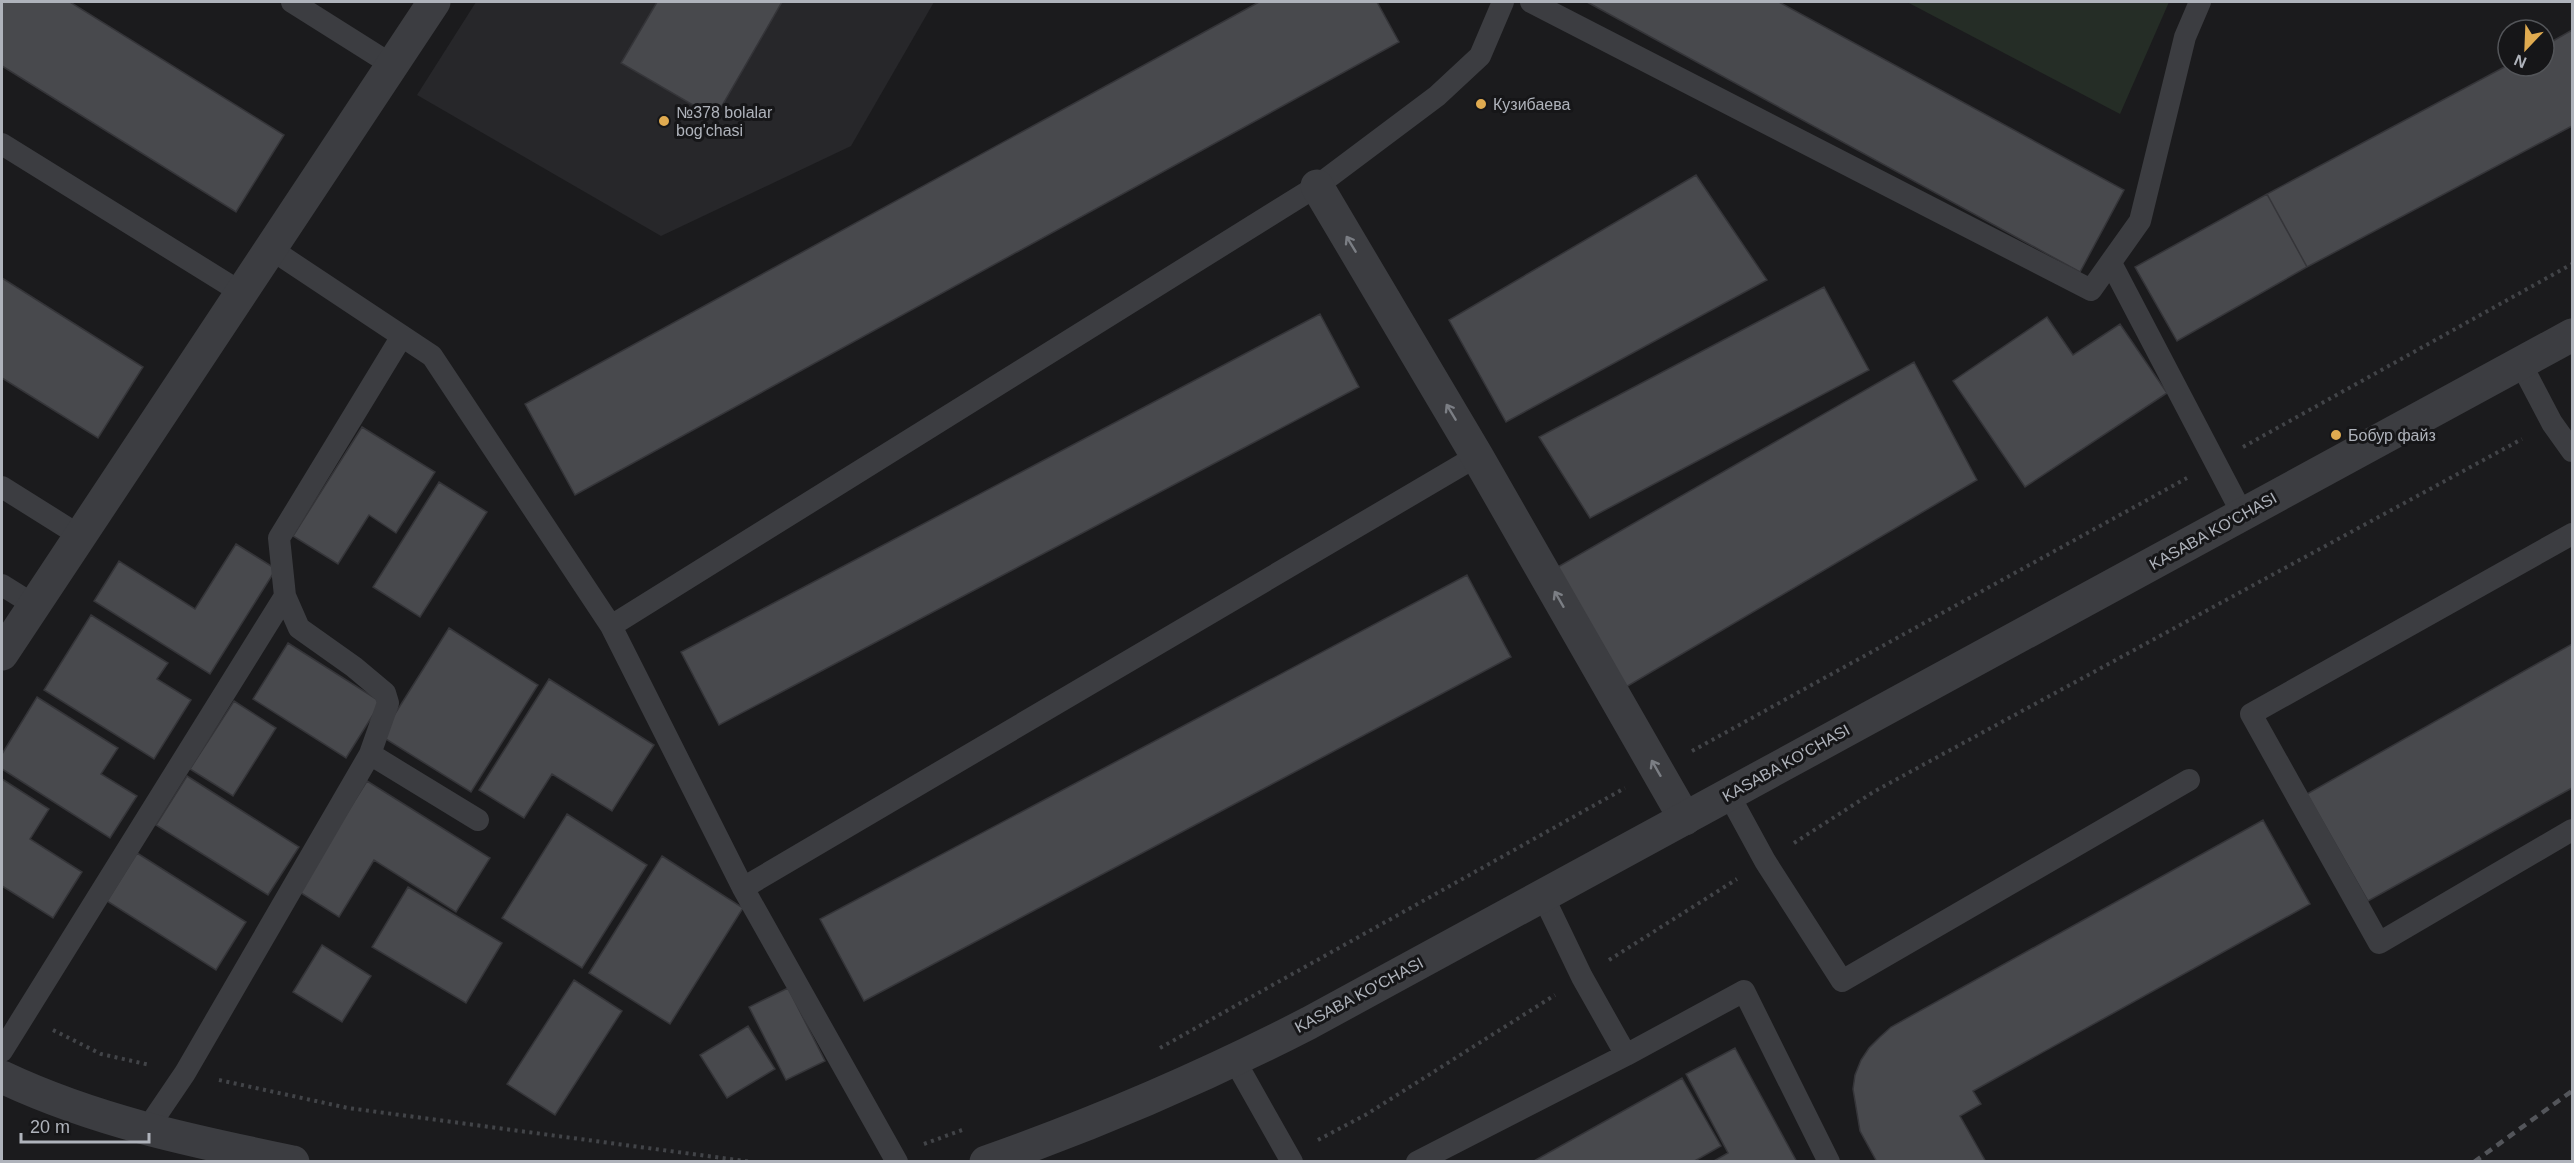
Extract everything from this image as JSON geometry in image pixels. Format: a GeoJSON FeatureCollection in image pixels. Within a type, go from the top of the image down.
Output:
{"type":"FeatureCollection","features":[{"type":"Feature","properties":{"kind":"street"},"geometry":{"type":"LineString","coordinates":[[2,654],[434,2]]}},
{"type":"Feature","properties":{"kind":"street"},"geometry":{"type":"LineString","coordinates":[[1317,186],[1477,456],[1685,819]]}},
{"type":"Feature","properties":{"kind":"street","name":"KASABA KO'CHASI"},"geometry":{"type":"LineString","coordinates":[[986,1161],[1092,1122],[1235,1061],[1685,819],[2572,335]]}},
{"type":"Feature","properties":{"kind":"street"},"geometry":{"type":"LineString","coordinates":[[2,1077],[93,1115],[205,1144],[293,1161]]}},
{"type":"Feature","properties":{"kind":"lane"},"geometry":{"type":"LineString","coordinates":[[292,2],[392,65]]}},
{"type":"Feature","properties":{"kind":"lane"},"geometry":{"type":"LineString","coordinates":[[611,626],[1317,186],[1437,96],[1480,56],[1503,2]]}},
{"type":"Feature","properties":{"kind":"lane"},"geometry":{"type":"LineString","coordinates":[[1531,2],[2091,290],[2140,221],[2185,37],[2200,2]]}},
{"type":"Feature","properties":{"kind":"lane"},"geometry":{"type":"LineString","coordinates":[[2,144],[242,293]]}},
{"type":"Feature","properties":{"kind":"lane"},"geometry":{"type":"LineString","coordinates":[[271,249],[432,356],[611,626],[743,888],[895,1158]]}},
{"type":"Feature","properties":{"kind":"lane"},"geometry":{"type":"LineString","coordinates":[[2111,263],[2243,514]]}},
{"type":"Feature","properties":{"kind":"lane"},"geometry":{"type":"LineString","coordinates":[[147,1129],[185,1073],[370,754],[388,703],[385,693],[354,667],[299,628],[285,596],[279,538],[402,336]]}},
{"type":"Feature","properties":{"kind":"lane"},"geometry":{"type":"LineString","coordinates":[[2521,364],[2552,423],[2572,451]]}},
{"type":"Feature","properties":{"kind":"lane"},"geometry":{"type":"LineString","coordinates":[[743,888],[1477,456]]}},
{"type":"Feature","properties":{"kind":"lane"},"geometry":{"type":"LineString","coordinates":[[2,488],[81,536]]}},
{"type":"Feature","properties":{"kind":"lane"},"geometry":{"type":"LineString","coordinates":[[2572,534],[2251,714],[2379,943],[2572,830]]}},
{"type":"Feature","properties":{"kind":"lane"},"geometry":{"type":"LineString","coordinates":[[2,585],[34,605]]}},
{"type":"Feature","properties":{"kind":"lane"},"geometry":{"type":"LineString","coordinates":[[2,1051],[285,596]]}},
{"type":"Feature","properties":{"kind":"lane"},"geometry":{"type":"LineString","coordinates":[[370,754],[478,820]]}},
{"type":"Feature","properties":{"kind":"lane"},"geometry":{"type":"LineString","coordinates":[[1728,795],[1765,861],[1842,981],[2189,780]]}},
{"type":"Feature","properties":{"kind":"lane"},"geometry":{"type":"LineString","coordinates":[[1543,896],[1582,977],[1626,1055]]}},
{"type":"Feature","properties":{"kind":"lane"},"geometry":{"type":"LineString","coordinates":[[1417,1161],[1626,1055],[1744,991],[1829,1161]]}},
{"type":"Feature","properties":{"kind":"lane"},"geometry":{"type":"LineString","coordinates":[[1235,1061],[1291,1158]]}},
{"type":"Feature","properties":{"kind":"path"},"geometry":{"type":"LineString","coordinates":[[1150,1054],[1657,770],[2572,264]]}},
{"type":"Feature","properties":{"kind":"path"},"geometry":{"type":"LineString","coordinates":[[1291,1158],[1367,1114],[1875,791],[2552,423]]}},
{"type":"Feature","properties":{"kind":"path"},"geometry":{"type":"LineString","coordinates":[[24,1016],[101,1054],[348,1108],[752,1161]]}},
{"type":"Feature","properties":{"kind":"path"},"geometry":{"type":"LineString","coordinates":[[895,1158],[969,1128]]}},
{"type":"Feature","properties":{"kind":"shaded area","name":"№378 bolalar bog'chasi"},"geometry":{"type":"Polygon","coordinates":[[[476,2],[934,2],[851,146],[661,236],[417,95],[476,2]]]}},
{"type":"Feature","properties":{"kind":"shaded area"},"geometry":{"type":"Polygon","coordinates":[[[1907,2],[2169,2],[2120,114],[1907,2]]]}},
{"type":"Feature","properties":{"kind":"building"},"geometry":{"type":"Polygon","coordinates":[[[2,2],[70,2],[284,135],[236,212],[2,66],[2,2]]]}},
{"type":"Feature","properties":{"kind":"building"},"geometry":{"type":"Polygon","coordinates":[[[657,2],[782,2],[715,118],[621,63],[657,2]]]}},
{"type":"Feature","properties":{"kind":"building"},"geometry":{"type":"Polygon","coordinates":[[[1259,2],[1377,2],[1399,42],[575,495],[525,404],[1259,2]]]}},
{"type":"Feature","properties":{"kind":"building"},"geometry":{"type":"Polygon","coordinates":[[[1587,2],[1779,2],[2124,190],[2080,272],[1587,2]]]}},
{"type":"Feature","properties":{"kind":"building"},"geometry":{"type":"Polygon","coordinates":[[[2572,30],[2572,126],[2307,267],[2267,194],[2496,71],[2496,78],[2556,78],[2556,39],[2572,30]]]}},
{"type":"Feature","properties":{"kind":"building"},"geometry":{"type":"Polygon","coordinates":[[[1696,175],[1767,280],[1506,422],[1449,320],[1696,175]]]}},
{"type":"Feature","properties":{"kind":"building"},"geometry":{"type":"Polygon","coordinates":[[[2267,194],[2307,267],[2177,341],[2135,267],[2267,194]]]}},
{"type":"Feature","properties":{"kind":"building"},"geometry":{"type":"Polygon","coordinates":[[[2,278],[143,367],[98,438],[2,378],[2,278]]]}},
{"type":"Feature","properties":{"kind":"building"},"geometry":{"type":"Polygon","coordinates":[[[1824,287],[1869,370],[1590,518],[1539,437],[1824,287]]]}},
{"type":"Feature","properties":{"kind":"building"},"geometry":{"type":"Polygon","coordinates":[[[1320,314],[1359,387],[719,725],[681,652],[1320,314]]]}},
{"type":"Feature","properties":{"kind":"building"},"geometry":{"type":"Polygon","coordinates":[[[2047,317],[2073,355],[2120,324],[2167,393],[2025,487],[1953,381],[2047,317]]]}},
{"type":"Feature","properties":{"kind":"building"},"geometry":{"type":"Polygon","coordinates":[[[1914,362],[1977,480],[1626,687],[1556,568],[1914,362]]]}},
{"type":"Feature","properties":{"kind":"building"},"geometry":{"type":"Polygon","coordinates":[[[362,427],[435,472],[396,533],[369,515],[338,564],[293,536],[362,427]]]}},
{"type":"Feature","properties":{"kind":"building"},"geometry":{"type":"Polygon","coordinates":[[[439,482],[487,512],[420,617],[373,587],[439,482]]]}},
{"type":"Feature","properties":{"kind":"building"},"geometry":{"type":"Polygon","coordinates":[[[236,544],[276,569],[210,674],[94,601],[119,561],[195,609],[236,544]]]}},
{"type":"Feature","properties":{"kind":"building"},"geometry":{"type":"Polygon","coordinates":[[[1467,575],[1511,657],[864,1001],[820,919],[1467,575]]]}},
{"type":"Feature","properties":{"kind":"building"},"geometry":{"type":"Polygon","coordinates":[[[91,615],[168,663],[157,679],[191,700],[154,759],[44,690],[91,615]]]}},
{"type":"Feature","properties":{"kind":"building"},"geometry":{"type":"Polygon","coordinates":[[[449,628],[538,685],[471,792],[381,736],[449,628]]]}},
{"type":"Feature","properties":{"kind":"building"},"geometry":{"type":"Polygon","coordinates":[[[288,643],[381,702],[346,758],[253,699],[288,643]]]}},
{"type":"Feature","properties":{"kind":"building"},"geometry":{"type":"Polygon","coordinates":[[[2572,644],[2572,788],[2368,901],[2307,794],[2572,644]]]}},
{"type":"Feature","properties":{"kind":"building"},"geometry":{"type":"Polygon","coordinates":[[[549,679],[654,745],[612,811],[552,774],[524,818],[479,790],[549,679]]]}},
{"type":"Feature","properties":{"kind":"building"},"geometry":{"type":"Polygon","coordinates":[[[37,697],[118,748],[101,774],[137,796],[110,838],[2,769],[2,754],[37,697]]]}},
{"type":"Feature","properties":{"kind":"building"},"geometry":{"type":"Polygon","coordinates":[[[234,701],[276,728],[233,796],[190,769],[234,701]]]}},
{"type":"Feature","properties":{"kind":"building"},"geometry":{"type":"Polygon","coordinates":[[[187,776],[299,847],[268,895],[156,825],[187,776]]]}},
{"type":"Feature","properties":{"kind":"building"},"geometry":{"type":"Polygon","coordinates":[[[2,779],[49,809],[30,839],[82,872],[53,918],[2,886],[2,779]]]}},
{"type":"Feature","properties":{"kind":"building"},"geometry":{"type":"Polygon","coordinates":[[[367,781],[490,858],[456,912],[374,860],[339,917],[298,891],[367,781]]]}},
{"type":"Feature","properties":{"kind":"building"},"geometry":{"type":"Polygon","coordinates":[[[567,814],[647,865],[582,968],[502,918],[567,814]]]}},
{"type":"Feature","properties":{"kind":"building"},"geometry":{"type":"Polygon","coordinates":[[[2263,820],[2310,904],[1973,1091],[1981,1104],[1960,1116],[1986,1162],[1877,1162],[1860,1131],[1853,1089],[1861,1060],[1869,1048],[1891,1027],[2263,820]]]}},
{"type":"Feature","properties":{"kind":"building"},"geometry":{"type":"Polygon","coordinates":[[[137,853],[246,922],[216,970],[107,901],[137,853]]]}},
{"type":"Feature","properties":{"kind":"building"},"geometry":{"type":"Polygon","coordinates":[[[662,856],[743,908],[670,1024],[589,973],[662,856]]]}},
{"type":"Feature","properties":{"kind":"building"},"geometry":{"type":"Polygon","coordinates":[[[408,887],[502,943],[466,1003],[372,947],[408,887]]]}},
{"type":"Feature","properties":{"kind":"building"},"geometry":{"type":"Polygon","coordinates":[[[322,945],[371,976],[342,1022],[293,992],[322,945]]]}},
{"type":"Feature","properties":{"kind":"building"},"geometry":{"type":"Polygon","coordinates":[[[574,980],[622,1011],[555,1115],[507,1084],[574,980]]]}},
{"type":"Feature","properties":{"kind":"building"},"geometry":{"type":"Polygon","coordinates":[[[788,988],[825,1061],[786,1080],[749,1007],[788,988]]]}},
{"type":"Feature","properties":{"kind":"building"},"geometry":{"type":"Polygon","coordinates":[[[748,1026],[775,1069],[727,1098],[700,1055],[748,1026]]]}},
{"type":"Feature","properties":{"kind":"building"},"geometry":{"type":"Polygon","coordinates":[[[1735,1048],[1797,1162],[1712,1162],[1728,1153],[1686,1074],[1735,1048]]]}},
{"type":"Feature","properties":{"kind":"building"},"geometry":{"type":"Polygon","coordinates":[[[1682,1078],[1721,1146],[1693,1162],[1532,1162],[1682,1078]]]}},
{"type":"Feature","properties":{"kind":"railway"},"geometry":{"type":"LineString","coordinates":[[2474,1162],[2572,1091]]}},
{"type":"Feature","properties":{"kind":"place","name":"Кузибаева"},"geometry":{"type":"Point","coordinates":[1481,104]}},
{"type":"Feature","properties":{"kind":"place","name":"№378 bolalar bog'chasi"},"geometry":{"type":"Point","coordinates":[664,121]}},
{"type":"Feature","properties":{"kind":"place","name":"Бобур файз"},"geometry":{"type":"Point","coordinates":[2336,435]}}]}
